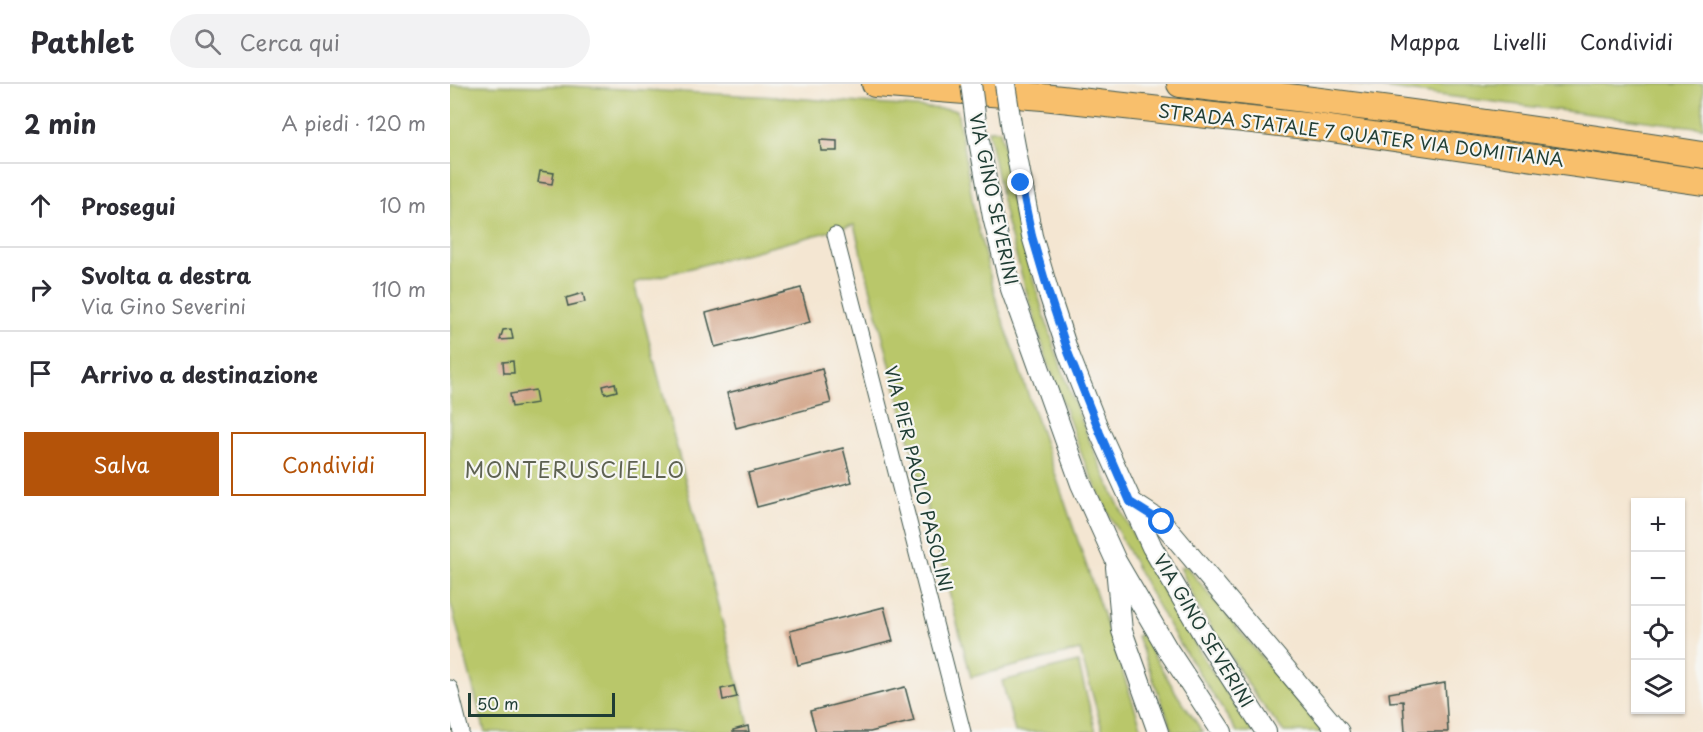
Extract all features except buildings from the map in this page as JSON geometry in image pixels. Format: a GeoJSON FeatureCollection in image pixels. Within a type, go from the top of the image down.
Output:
{"type":"FeatureCollection","features":[{"type":"Feature","properties":{"kind":"highway","name":"STRADA STATALE 7 QUATER VIA DOMITIANA"},"geometry":{"type":"LineString","coordinates":[[875,84],[1043,97],[1324,128],[1703,182]]}},
{"type":"Feature","properties":{"kind":"highway","name":"STRADA STATALE 7 QUATER VIA DOMITIANA"},"geometry":{"type":"LineString","coordinates":[[1180,84],[1330,101],[1703,155]]}},
{"type":"Feature","properties":{"kind":"street","name":"VIA GINO SEVERINI"},"geometry":{"type":"LineString","coordinates":[[970,84],[993,217],[1011,289],[1081,483],[1116,561],[1168,650],[1222,732]]}},
{"type":"Feature","properties":{"kind":"street","name":"VIA GINO SEVERINI"},"geometry":{"type":"LineString","coordinates":[[1005,84],[1011,130],[1032,236],[1068,352],[1100,433],[1152,548],[1198,626],[1266,732]]}},
{"type":"Feature","properties":{"kind":"street","name":"VIA PIER PAOLO PASOLINI"},"geometry":{"type":"LineString","coordinates":[[835,235],[963,732]]}},
{"type":"Feature","properties":{"kind":"street"},"geometry":{"type":"LineString","coordinates":[[1130,502],[1162,522],[1339,732]]}},
{"type":"Feature","properties":{"kind":"street"},"geometry":{"type":"LineString","coordinates":[[1116,561],[1122,631],[1158,732]]}},
{"type":"Feature","properties":{"kind":"street"},"geometry":{"type":"LineString","coordinates":[[450,688],[453,711],[461,732]]}},
{"type":"Feature","properties":{"kind":"green space"},"geometry":{"type":"Polygon","coordinates":[[[1349,84],[1703,84],[1703,128],[1349,84]]]}},
{"type":"Feature","properties":{"kind":"green space"},"geometry":{"type":"Polygon","coordinates":[[[450,85],[567,86],[777,97],[957,110],[975,216],[997,303],[1143,732],[1103,732],[1080,650],[971,677],[854,225],[634,283],[751,732],[485,732],[450,601],[450,85]]]}},
{"type":"Feature","properties":{"kind":"green space"},"geometry":{"type":"Polygon","coordinates":[[[988,130],[1000,130],[1020,227],[1035,285],[1067,383],[1106,479],[1178,616],[1253,732],[1237,732],[1175,636],[1106,509],[1083,458],[1046,357],[1025,287],[1006,220],[988,130]]]}},
{"type":"Feature","properties":{"kind":"green space"},"geometry":{"type":"Polygon","coordinates":[[[1186,566],[1323,732],[1284,732],[1257,698],[1197,605],[1180,567],[1186,566]]]}},
{"type":"Feature","properties":{"kind":"green space"},"geometry":{"type":"Polygon","coordinates":[[[1141,634],[1178,696],[1203,732],[1173,732],[1137,636],[1141,634]]]}},
{"type":"Feature","properties":{"kind":"green space"},"geometry":{"type":"Polygon","coordinates":[[[1078,662],[1096,732],[1015,732],[1002,681],[1078,662]]]}},
{"type":"Feature","properties":{"kind":"district","name":"MONTERUSCIELLO"},"geometry":{"type":"Point","coordinates":[575,471]}},
{"type":"Feature","properties":{"kind":"route"},"geometry":{"type":"LineString","coordinates":[[1021,183],[1032,236],[1049,294],[1068,352],[1100,433],[1130,502],[1162,522]]}}]}
